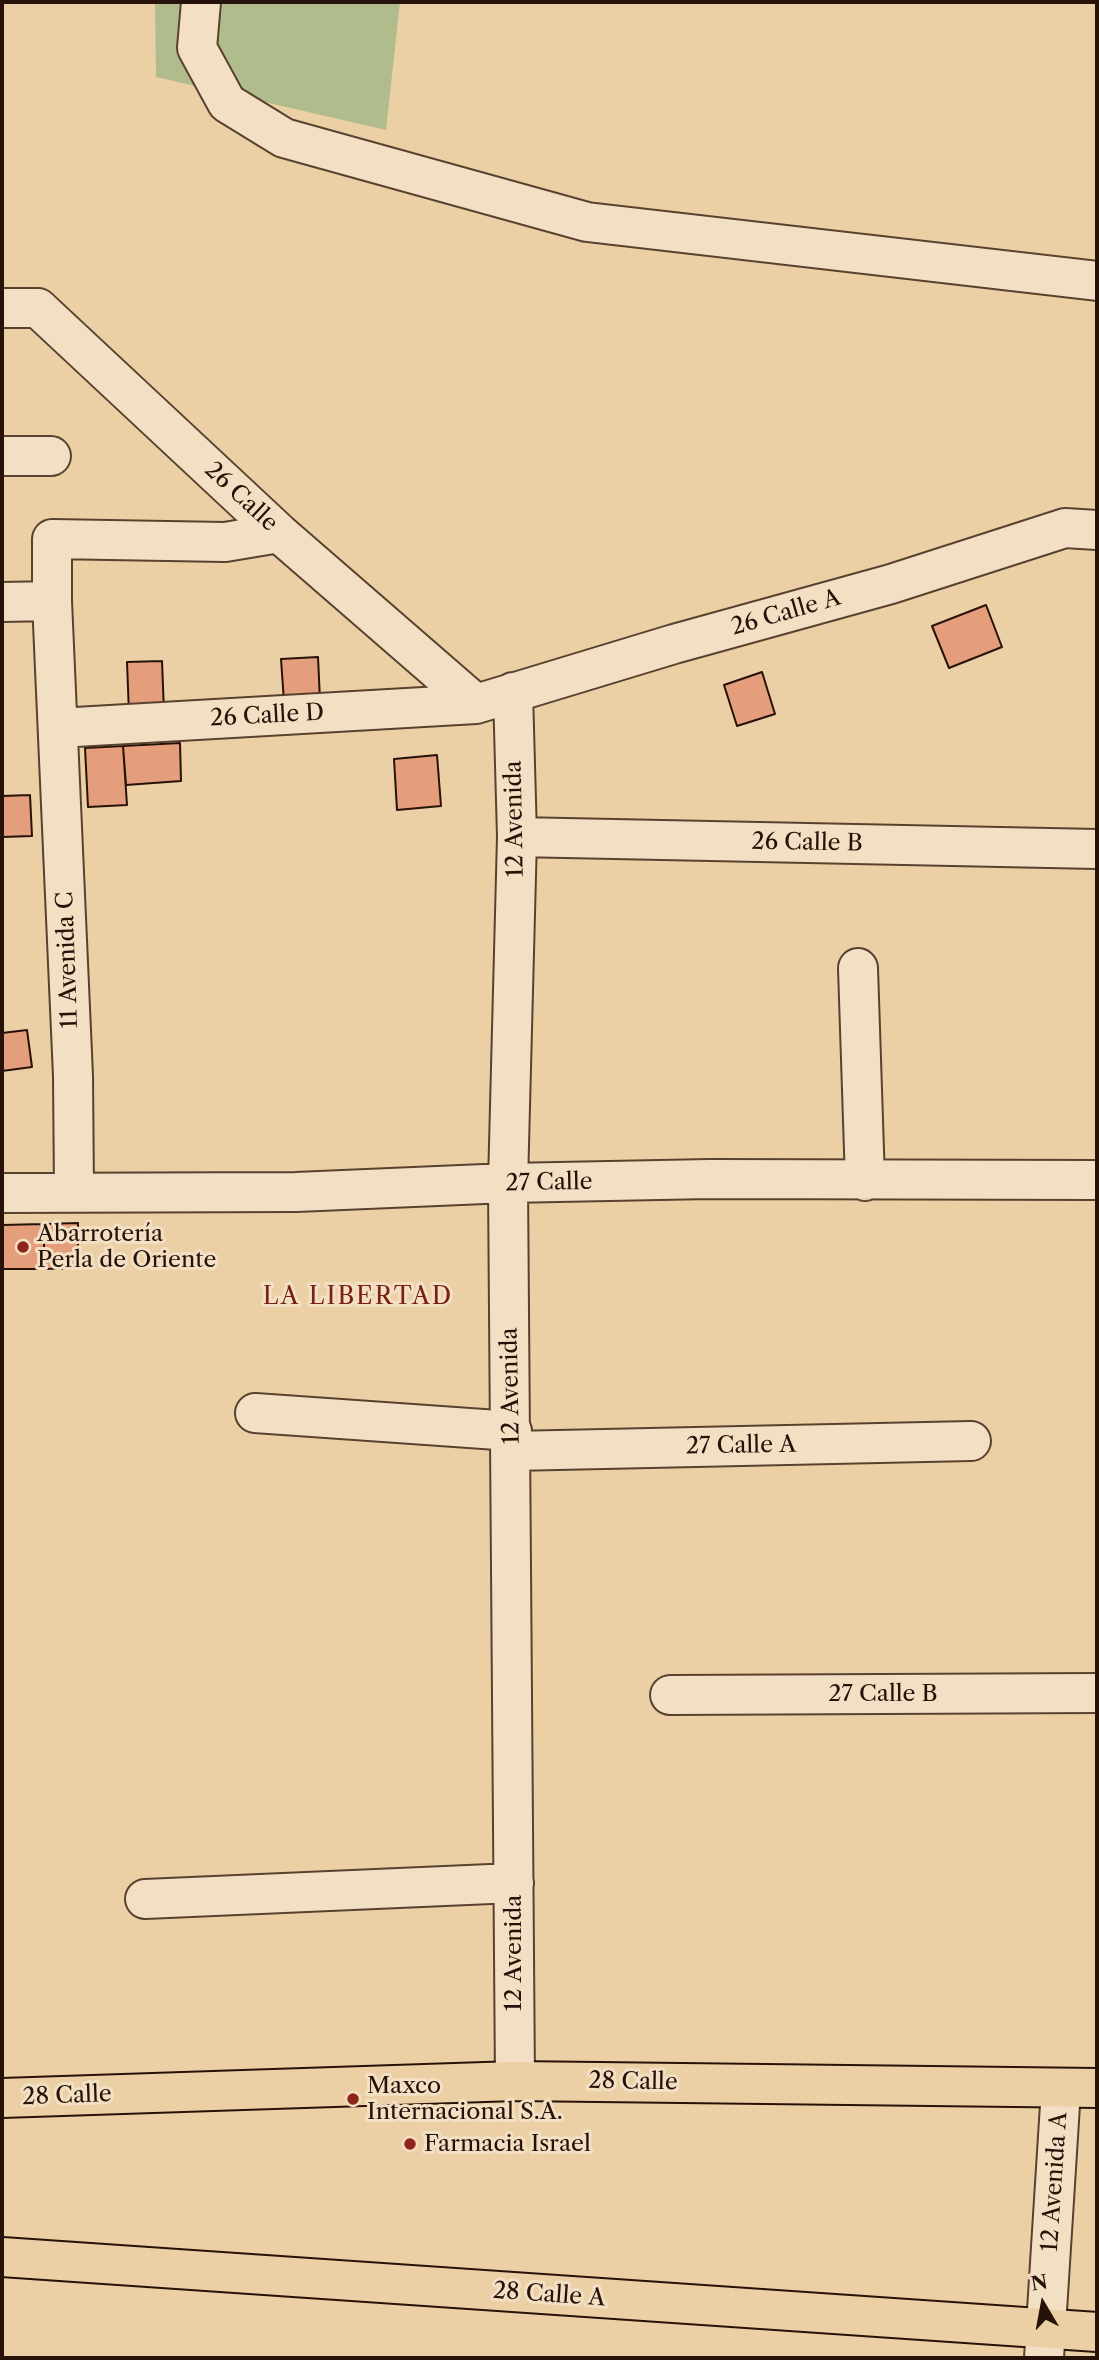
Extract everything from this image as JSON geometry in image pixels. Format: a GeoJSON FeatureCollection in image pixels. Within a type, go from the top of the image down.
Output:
{"type":"FeatureCollection","features":[{"type":"Feature","properties":{"kind":"main road","name":"28 Calle"},"geometry":{"type":"LineString","coordinates":[[2,2098],[515,2081],[1079,2088]]}},
{"type":"Feature","properties":{"kind":"main road","name":"28 Calle A"},"geometry":{"type":"LineString","coordinates":[[2,2258],[1045,2344],[1097,2332]]}},
{"type":"Feature","properties":{"kind":"street"},"geometry":{"type":"LineString","coordinates":[[201,2],[197,48],[227,103],[284,138],[587,222],[1097,281]]}},
{"type":"Feature","properties":{"kind":"street","name":"26 Calle"},"geometry":{"type":"LineString","coordinates":[[2,308],[38,308],[279,533],[476,704]]}},
{"type":"Feature","properties":{"kind":"street"},"geometry":{"type":"LineString","coordinates":[[2,456],[51,456]]}},
{"type":"Feature","properties":{"kind":"street","name":"26 Calle A"},"geometry":{"type":"LineString","coordinates":[[476,704],[891,584],[1065,528],[1097,530]]}},
{"type":"Feature","properties":{"kind":"street","name":"11 Avenida C"},"geometry":{"type":"LineString","coordinates":[[74,1192],[73,1076],[52,601],[52,539],[225,542],[279,533]]}},
{"type":"Feature","properties":{"kind":"street"},"geometry":{"type":"LineString","coordinates":[[2,602],[52,601]]}},
{"type":"Feature","properties":{"kind":"street","name":"12 Avenida"},"geometry":{"type":"LineString","coordinates":[[513,692],[517,837],[508,1183],[515,2081]]}},
{"type":"Feature","properties":{"kind":"street","name":"26 Calle D"},"geometry":{"type":"LineString","coordinates":[[58,728],[476,704]]}},
{"type":"Feature","properties":{"kind":"street","name":"26 Calle B"},"geometry":{"type":"LineString","coordinates":[[517,837],[1097,849]]}},
{"type":"Feature","properties":{"kind":"street"},"geometry":{"type":"LineString","coordinates":[[858,968],[865,1181]]}},
{"type":"Feature","properties":{"kind":"street","name":"27 Calle"},"geometry":{"type":"LineString","coordinates":[[2,1193],[296,1192],[508,1183],[710,1179],[1097,1181]]}},
{"type":"Feature","properties":{"kind":"street","name":"27 Calle A"},"geometry":{"type":"LineString","coordinates":[[256,1413],[512,1441],[971,1441]]}},
{"type":"Feature","properties":{"kind":"street","name":"27 Calle B"},"geometry":{"type":"LineString","coordinates":[[670,1695],[1097,1693]]}},
{"type":"Feature","properties":{"kind":"street"},"geometry":{"type":"LineString","coordinates":[[145,1899],[514,1883]]}},
{"type":"Feature","properties":{"kind":"street","name":"12 Avenida A"},"geometry":{"type":"LineString","coordinates":[[1045,2344],[1079,2088]]}},
{"type":"Feature","properties":{"kind":"green space"},"geometry":{"type":"Polygon","coordinates":[[[155,2],[400,2],[386,130],[156,77],[155,2]]]}},
{"type":"Feature","properties":{"kind":"building"},"geometry":{"type":"Polygon","coordinates":[[[986,605],[1002,647],[949,668],[932,626],[986,605]]]}},
{"type":"Feature","properties":{"kind":"building"},"geometry":{"type":"Polygon","coordinates":[[[318,657],[320,700],[284,702],[281,659],[318,657]]]}},
{"type":"Feature","properties":{"kind":"building"},"geometry":{"type":"Polygon","coordinates":[[[162,661],[164,712],[129,714],[127,662],[162,661]]]}},
{"type":"Feature","properties":{"kind":"building"},"geometry":{"type":"Polygon","coordinates":[[[762,672],[775,714],[737,726],[724,685],[762,672]]]}},
{"type":"Feature","properties":{"kind":"building"},"geometry":{"type":"Polygon","coordinates":[[[180,743],[181,781],[126,785],[123,746],[180,743]]]}},
{"type":"Feature","properties":{"kind":"building"},"geometry":{"type":"Polygon","coordinates":[[[123,746],[127,805],[88,807],[85,748],[123,746]]]}},
{"type":"Feature","properties":{"kind":"building"},"geometry":{"type":"Polygon","coordinates":[[[437,755],[441,806],[397,810],[394,759],[437,755]]]}},
{"type":"Feature","properties":{"kind":"building"},"geometry":{"type":"Polygon","coordinates":[[[30,795],[32,836],[2,837],[2,796],[30,795]]]}},
{"type":"Feature","properties":{"kind":"building"},"geometry":{"type":"Polygon","coordinates":[[[27,1030],[32,1067],[2,1071],[2,1033],[27,1030]]]}},
{"type":"Feature","properties":{"kind":"building"},"geometry":{"type":"Polygon","coordinates":[[[78,1223],[78,1268],[44,1269],[44,1224],[78,1223]]]}},
{"type":"Feature","properties":{"kind":"building","name":"Abarrotería Perla de Oriente"},"geometry":{"type":"Polygon","coordinates":[[[44,1224],[44,1269],[2,1269],[2,1225],[44,1224]]]}},
{"type":"Feature","properties":{"kind":"place","name":"Abarrotería Perla de Oriente"},"geometry":{"type":"Point","coordinates":[23,1247]}},
{"type":"Feature","properties":{"kind":"place","name":"Maxco Internacional S.A."},"geometry":{"type":"Point","coordinates":[353,2099]}},
{"type":"Feature","properties":{"kind":"place","name":"Farmacia Israel"},"geometry":{"type":"Point","coordinates":[410,2144]}},
{"type":"Feature","properties":{"kind":"district","name":"LA LIBERTAD"},"geometry":{"type":"Point","coordinates":[358,1297]}}]}
